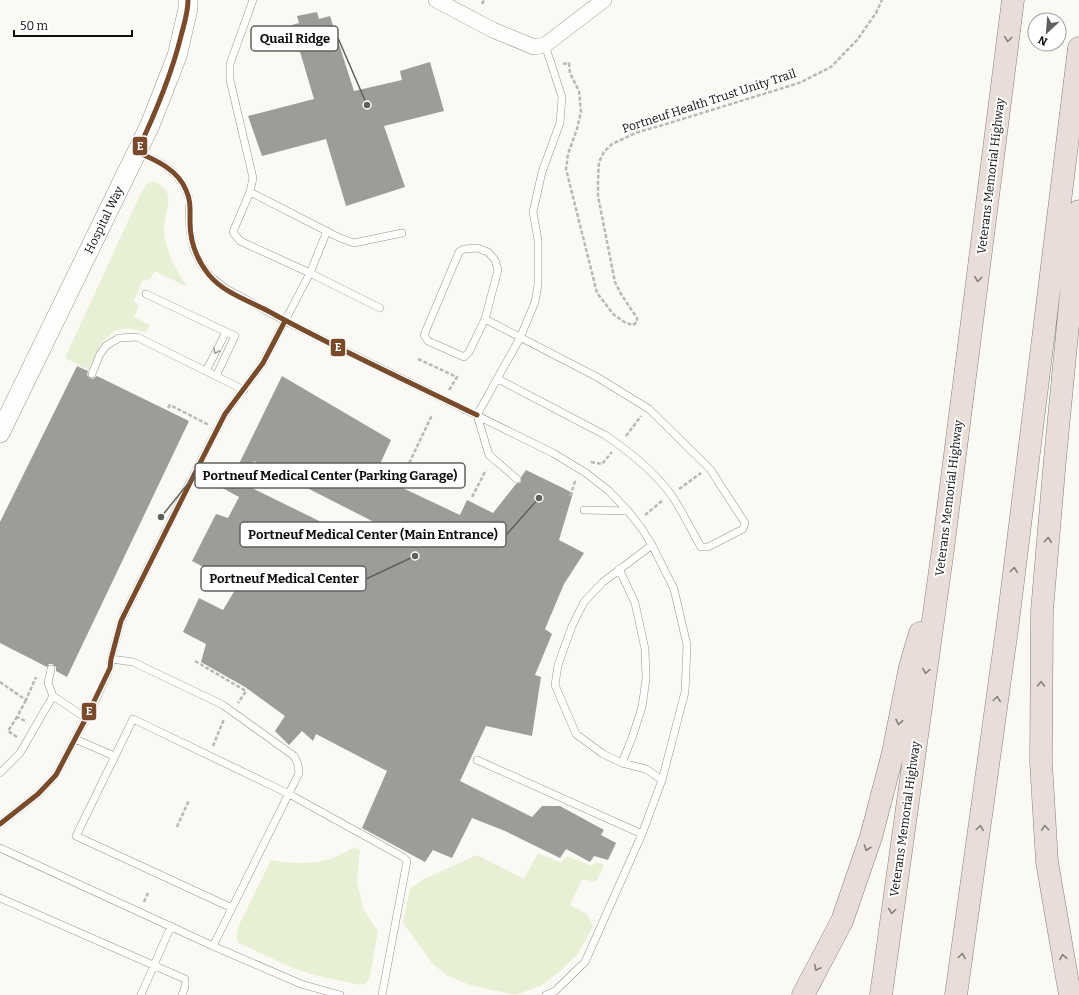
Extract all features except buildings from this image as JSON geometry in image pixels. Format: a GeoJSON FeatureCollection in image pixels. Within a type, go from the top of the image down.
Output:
{"type":"FeatureCollection","features":[{"type":"Feature","properties":{"kind":"highway","name":"Veterans Memorial Highway"},"geometry":{"type":"LineString","coordinates":[[880,995],[943,549],[1013,0]]}},
{"type":"Feature","properties":{"kind":"highway"},"geometry":{"type":"LineString","coordinates":[[956,995],[1008,622],[1079,48]]}},
{"type":"Feature","properties":{"kind":"highway"},"geometry":{"type":"LineString","coordinates":[[1070,995],[1047,862],[1041,762],[1042,611],[1079,211]]}},
{"type":"Feature","properties":{"kind":"highway"},"geometry":{"type":"LineString","coordinates":[[803,995],[842,921],[871,837],[893,753],[910,667],[943,549]]}},
{"type":"Feature","properties":{"kind":"street","name":"Hospital Way"},"geometry":{"type":"LineString","coordinates":[[0,432],[150,125],[177,56],[188,9],[188,0]]}},
{"type":"Feature","properties":{"kind":"street"},"geometry":{"type":"LineString","coordinates":[[436,0],[455,4],[493,30],[534,47],[545,45],[604,0]]}},
{"type":"Feature","properties":{"kind":"lane"},"geometry":{"type":"LineString","coordinates":[[253,0],[230,64],[230,80],[253,178],[250,192],[233,232],[240,241],[310,273],[380,308]]}},
{"type":"Feature","properties":{"kind":"lane"},"geometry":{"type":"LineString","coordinates":[[517,479],[489,455],[477,415],[520,338],[536,302],[538,285],[538,240],[533,212],[542,172],[560,123],[562,97],[545,45]]}},
{"type":"Feature","properties":{"kind":"lane"},"geometry":{"type":"LineString","coordinates":[[136,152],[161,163],[174,173],[183,184],[189,198],[190,231],[194,250],[201,264],[210,276],[225,288],[285,321],[554,452],[582,470],[609,491],[628,511],[642,529],[652,545],[674,589],[687,645],[685,692],[662,780],[642,834],[586,962],[555,991],[546,995]]}},
{"type":"Feature","properties":{"kind":"lane"},"geometry":{"type":"LineString","coordinates":[[250,192],[340,238],[354,243],[402,233]]}},
{"type":"Feature","properties":{"kind":"lane"},"geometry":{"type":"LineString","coordinates":[[0,824],[38,794],[56,775],[76,739],[110,668],[121,622],[226,414],[263,363],[310,273],[327,231]]}},
{"type":"Feature","properties":{"kind":"lane"},"geometry":{"type":"LineString","coordinates":[[464,248],[477,248],[488,252],[495,260],[498,270],[485,318],[469,352],[464,356],[428,341],[424,335],[459,252],[464,248]]}},
{"type":"Feature","properties":{"kind":"lane"},"geometry":{"type":"LineString","coordinates":[[146,294],[235,336],[216,376]]}},
{"type":"Feature","properties":{"kind":"lane"},"geometry":{"type":"LineString","coordinates":[[485,318],[520,338],[597,377],[649,409],[710,469],[745,523],[743,529],[708,547],[701,547],[673,498],[650,471],[619,444],[605,435],[498,379]]}},
{"type":"Feature","properties":{"kind":"lane"},"geometry":{"type":"LineString","coordinates":[[206,371],[226,332]]}},
{"type":"Feature","properties":{"kind":"lane"},"geometry":{"type":"LineString","coordinates":[[92,374],[100,354],[106,346],[119,338],[137,337],[244,390]]}},
{"type":"Feature","properties":{"kind":"lane"},"geometry":{"type":"LineString","coordinates":[[584,510],[628,511]]}},
{"type":"Feature","properties":{"kind":"lane"},"geometry":{"type":"LineString","coordinates":[[652,545],[603,582],[584,602],[572,626],[558,664],[555,685],[576,734],[603,754],[622,763],[646,769],[662,780]]}},
{"type":"Feature","properties":{"kind":"lane"},"geometry":{"type":"LineString","coordinates":[[619,569],[635,602],[645,649],[646,679],[642,707],[633,736],[622,763]]}},
{"type":"Feature","properties":{"kind":"lane"},"geometry":{"type":"LineString","coordinates":[[111,659],[133,662],[223,706],[294,756],[298,764],[299,773],[213,946]]}},
{"type":"Feature","properties":{"kind":"lane"},"geometry":{"type":"LineString","coordinates":[[51,669],[48,683],[54,696],[86,718]]}},
{"type":"Feature","properties":{"kind":"lane"},"geometry":{"type":"LineString","coordinates":[[0,773],[20,753],[54,696]]}},
{"type":"Feature","properties":{"kind":"lane"},"geometry":{"type":"LineString","coordinates":[[232,908],[76,836],[133,719],[289,794],[403,857],[407,861],[382,995]]}},
{"type":"Feature","properties":{"kind":"lane"},"geometry":{"type":"LineString","coordinates":[[76,739],[114,756]]}},
{"type":"Feature","properties":{"kind":"lane"},"geometry":{"type":"LineString","coordinates":[[477,760],[642,834]]}},
{"type":"Feature","properties":{"kind":"lane"},"geometry":{"type":"LineString","coordinates":[[0,848],[213,946],[301,984],[340,995]]}},
{"type":"Feature","properties":{"kind":"lane"},"geometry":{"type":"LineString","coordinates":[[0,898],[185,979],[185,987],[182,995]]}},
{"type":"Feature","properties":{"kind":"lane"},"geometry":{"type":"LineString","coordinates":[[141,995],[171,926]]}},
{"type":"Feature","properties":{"kind":"path"},"geometry":{"type":"LineString","coordinates":[[482,4],[484,0]]}},
{"type":"Feature","properties":{"kind":"path","name":"Portneuf Health Trust Unity Trail"},"geometry":{"type":"LineString","coordinates":[[563,64],[569,63],[570,73],[579,91],[581,112],[577,129],[568,154],[566,169],[597,293],[614,315],[626,323],[633,325],[637,322],[637,318],[615,282],[598,196],[599,162],[604,152],[612,144],[638,132],[799,83],[831,68],[857,40],[876,13],[882,0]]}},
{"type":"Feature","properties":{"kind":"path"},"geometry":{"type":"LineString","coordinates":[[418,359],[457,377],[448,392]]}},
{"type":"Feature","properties":{"kind":"path"},"geometry":{"type":"LineString","coordinates":[[168,408],[170,405],[211,426]]}},
{"type":"Feature","properties":{"kind":"path"},"geometry":{"type":"LineString","coordinates":[[404,474],[432,414]]}},
{"type":"Feature","properties":{"kind":"path"},"geometry":{"type":"LineString","coordinates":[[623,439],[643,414]]}},
{"type":"Feature","properties":{"kind":"path"},"geometry":{"type":"LineString","coordinates":[[588,462],[602,464],[614,450]]}},
{"type":"Feature","properties":{"kind":"path"},"geometry":{"type":"LineString","coordinates":[[472,498],[486,470]]}},
{"type":"Feature","properties":{"kind":"path"},"geometry":{"type":"LineString","coordinates":[[677,491],[703,472]]}},
{"type":"Feature","properties":{"kind":"path"},"geometry":{"type":"LineString","coordinates":[[570,496],[576,478]]}},
{"type":"Feature","properties":{"kind":"path"},"geometry":{"type":"LineString","coordinates":[[645,514],[665,499]]}},
{"type":"Feature","properties":{"kind":"path"},"geometry":{"type":"LineString","coordinates":[[195,661],[246,691],[237,705]]}},
{"type":"Feature","properties":{"kind":"path"},"geometry":{"type":"LineString","coordinates":[[10,733],[8,731],[19,718],[37,675]]}},
{"type":"Feature","properties":{"kind":"path"},"geometry":{"type":"LineString","coordinates":[[0,682],[26,700]]}},
{"type":"Feature","properties":{"kind":"path"},"geometry":{"type":"LineString","coordinates":[[212,748],[221,723],[225,717]]}},
{"type":"Feature","properties":{"kind":"path"},"geometry":{"type":"LineString","coordinates":[[177,827],[189,800]]}},
{"type":"Feature","properties":{"kind":"path"},"geometry":{"type":"LineString","coordinates":[[144,902],[148,893]]}},
{"type":"Feature","properties":{"kind":"green space"},"geometry":{"type":"Polygon","coordinates":[[[152,181],[161,185],[166,190],[168,196],[164,223],[165,238],[171,259],[187,287],[155,271],[150,279],[142,281],[134,301],[139,306],[134,317],[150,325],[146,332],[127,328],[121,329],[109,335],[100,346],[89,370],[65,358],[141,193],[147,184],[152,181]]]}},
{"type":"Feature","properties":{"kind":"green space"},"geometry":{"type":"Polygon","coordinates":[[[355,847],[360,850],[357,881],[363,909],[378,931],[370,977],[366,983],[360,985],[310,974],[288,966],[239,943],[236,937],[238,927],[271,860],[295,863],[312,863],[329,860],[355,847]]]}},
{"type":"Feature","properties":{"kind":"green space"},"geometry":{"type":"Polygon","coordinates":[[[538,853],[561,863],[567,856],[592,866],[596,862],[604,865],[596,882],[582,879],[570,905],[587,914],[593,926],[578,954],[559,972],[542,985],[516,995],[470,985],[446,975],[433,964],[403,923],[410,889],[422,880],[477,855],[524,879],[538,853]]]}},
{"type":"Feature","properties":{"kind":"transit line","name":"E"},"geometry":{"type":"LineString","coordinates":[[188,0],[186,18],[167,81],[137,152],[166,166],[182,183],[188,194],[190,229],[193,244],[198,257],[209,275],[229,292],[346,352],[477,415]]}},
{"type":"Feature","properties":{"kind":"transit line","name":"E"},"geometry":{"type":"LineString","coordinates":[[0,824],[38,794],[56,775],[110,668],[121,621],[195,473],[225,414],[263,363],[285,321]]}},
{"type":"Feature","properties":{"kind":"place","name":"Quail Ridge"},"geometry":{"type":"Point","coordinates":[367,105]}},
{"type":"Feature","properties":{"kind":"place","name":"Portneuf Medical Center (Main Entrance)"},"geometry":{"type":"Point","coordinates":[539,498]}},
{"type":"Feature","properties":{"kind":"place","name":"Portneuf Medical Center (Parking Garage)"},"geometry":{"type":"Point","coordinates":[161,517]}},
{"type":"Feature","properties":{"kind":"place","name":"Portneuf Medical Center"},"geometry":{"type":"Point","coordinates":[415,556]}}]}
